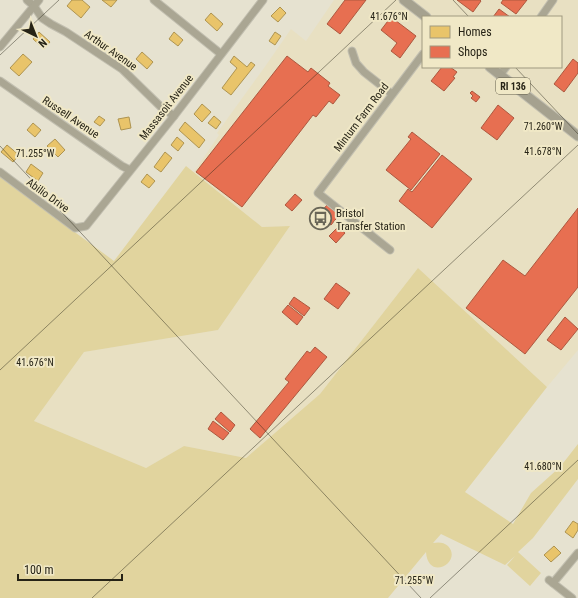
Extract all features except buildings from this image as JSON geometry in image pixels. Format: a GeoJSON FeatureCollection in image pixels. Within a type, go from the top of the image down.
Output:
{"type":"FeatureCollection","features":[{"type":"Feature","properties":{"kind":"main road"},"geometry":{"type":"LineString","coordinates":[[404,0],[425,16]]}},
{"type":"Feature","properties":{"kind":"main road","name":"RI 136"},"geometry":{"type":"LineString","coordinates":[[491,68],[578,136]]}},
{"type":"Feature","properties":{"kind":"street","name":"Arthur Avenue"},"geometry":{"type":"LineString","coordinates":[[27,0],[36,3],[42,18],[66,32],[127,73],[161,107],[174,116]]}},
{"type":"Feature","properties":{"kind":"street"},"geometry":{"type":"LineString","coordinates":[[154,0],[221,54]]}},
{"type":"Feature","properties":{"kind":"street","name":"Massasoit Avenue"},"geometry":{"type":"LineString","coordinates":[[86,226],[174,116],[262,0]]}},
{"type":"Feature","properties":{"kind":"street"},"geometry":{"type":"LineString","coordinates":[[542,16],[553,0]]}},
{"type":"Feature","properties":{"kind":"street"},"geometry":{"type":"LineString","coordinates":[[0,47],[36,3]]}},
{"type":"Feature","properties":{"kind":"street"},"geometry":{"type":"LineString","coordinates":[[352,51],[356,63],[364,72],[392,94]]}},
{"type":"Feature","properties":{"kind":"street","name":"Minturn Farm Road"},"geometry":{"type":"LineString","coordinates":[[390,250],[318,193],[422,55]]}},
{"type":"Feature","properties":{"kind":"street"},"geometry":{"type":"LineString","coordinates":[[500,75],[505,68]]}},
{"type":"Feature","properties":{"kind":"street","name":"Russell Avenue"},"geometry":{"type":"LineString","coordinates":[[0,81],[116,162],[130,170]]}},
{"type":"Feature","properties":{"kind":"street","name":"Abilio Drive"},"geometry":{"type":"LineString","coordinates":[[0,172],[74,228],[86,226]]}},
{"type":"Feature","properties":{"kind":"street"},"geometry":{"type":"LineString","coordinates":[[572,598],[551,581],[578,553]]}},
{"type":"Feature","properties":{"kind":"shaded area"},"geometry":{"type":"Polygon","coordinates":[[[334,0],[578,0],[578,350],[547,387],[418,268],[320,394],[246,458],[184,446],[146,468],[34,421],[84,352],[218,330],[290,226],[262,227],[194,172],[219,135],[217,133],[291,29],[306,41],[334,0]]]}},
{"type":"Feature","properties":{"kind":"shaded area"},"geometry":{"type":"Polygon","coordinates":[[[186,166],[262,227],[290,226],[218,330],[84,352],[34,421],[146,468],[184,446],[246,458],[320,394],[418,268],[547,387],[465,492],[513,524],[531,493],[560,467],[578,444],[578,479],[533,538],[518,552],[541,573],[530,586],[507,565],[515,556],[505,565],[441,534],[433,543],[437,542],[448,546],[451,552],[451,558],[448,563],[438,568],[432,566],[428,561],[426,552],[388,598],[0,598],[0,177],[114,261],[186,166]]]}},
{"type":"Feature","properties":{"kind":"place","name":"Bristol Transfer Station"},"geometry":{"type":"Point","coordinates":[321,219]}}]}
